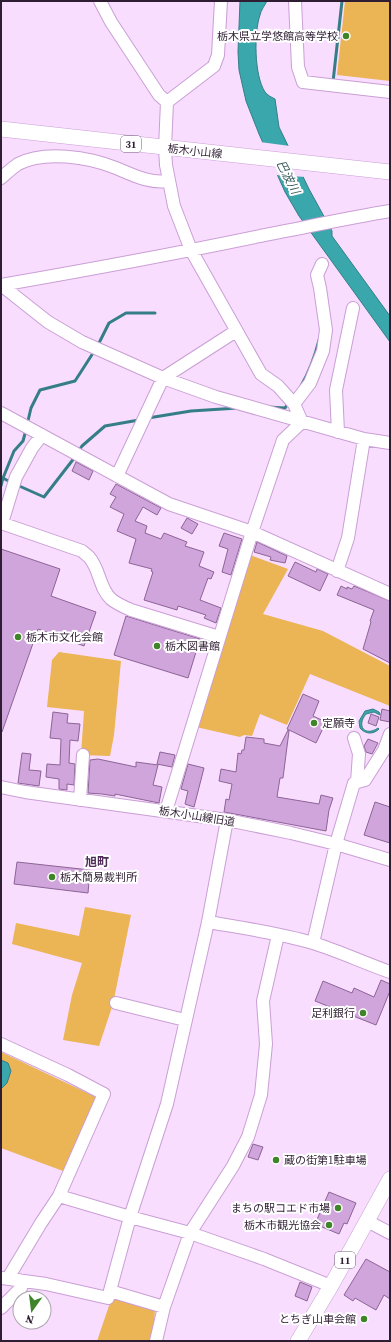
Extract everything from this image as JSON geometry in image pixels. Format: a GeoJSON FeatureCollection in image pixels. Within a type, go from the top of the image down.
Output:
{"type":"FeatureCollection","features":[{"type":"Feature","properties":{"kind":"main road","name":"栃木小山線"},"geometry":{"type":"LineString","coordinates":[[1,129],[390,172]]}},
{"type":"Feature","properties":{"kind":"main road","name":"11"},"geometry":{"type":"LineString","coordinates":[[298,1341],[331,1286],[390,1179]]}},
{"type":"Feature","properties":{"kind":"street"},"geometry":{"type":"LineString","coordinates":[[100,1],[111,22],[159,95],[168,102]]}},
{"type":"Feature","properties":{"kind":"street"},"geometry":{"type":"LineString","coordinates":[[221,1],[218,55],[214,66],[168,102],[165,148],[168,182],[174,206],[191,250],[236,331],[262,374],[278,386],[294,404],[302,422]]}},
{"type":"Feature","properties":{"kind":"street"},"geometry":{"type":"LineString","coordinates":[[295,1],[298,67],[303,82],[390,92]]}},
{"type":"Feature","properties":{"kind":"street"},"geometry":{"type":"LineString","coordinates":[[69,137],[69,158]]}},
{"type":"Feature","properties":{"kind":"street"},"geometry":{"type":"LineString","coordinates":[[1,178],[18,164],[37,158],[69,158],[101,162],[158,183],[168,182]]}},
{"type":"Feature","properties":{"kind":"street"},"geometry":{"type":"LineString","coordinates":[[1,285],[390,211]]}},
{"type":"Feature","properties":{"kind":"street"},"geometry":{"type":"LineString","coordinates":[[294,404],[310,383],[323,351],[326,330],[318,275],[322,264]]}},
{"type":"Feature","properties":{"kind":"street"},"geometry":{"type":"LineString","coordinates":[[1,285],[48,322],[82,342],[163,378],[216,398],[364,439],[390,443]]}},
{"type":"Feature","properties":{"kind":"street"},"geometry":{"type":"LineString","coordinates":[[338,432],[336,390],[353,308]]}},
{"type":"Feature","properties":{"kind":"street"},"geometry":{"type":"LineString","coordinates":[[117,476],[163,378],[236,331]]}},
{"type":"Feature","properties":{"kind":"street"},"geometry":{"type":"LineString","coordinates":[[1,413],[169,504],[252,532],[390,594]]}},
{"type":"Feature","properties":{"kind":"street"},"geometry":{"type":"LineString","coordinates":[[166,811],[252,532],[283,440],[302,422]]}},
{"type":"Feature","properties":{"kind":"street"},"geometry":{"type":"LineString","coordinates":[[34,431],[32,448],[16,477],[2,523],[82,552],[94,563],[103,587],[110,598],[118,605],[219,637]]}},
{"type":"Feature","properties":{"kind":"street"},"geometry":{"type":"LineString","coordinates":[[337,571],[348,538],[364,439]]}},
{"type":"Feature","properties":{"kind":"street"},"geometry":{"type":"LineString","coordinates":[[313,943],[336,844],[354,783],[365,780],[387,752],[390,734]]}},
{"type":"Feature","properties":{"kind":"street"},"geometry":{"type":"LineString","coordinates":[[354,738],[359,754],[357,782]]}},
{"type":"Feature","properties":{"kind":"street"},"geometry":{"type":"LineString","coordinates":[[80,800],[82,755]]}},
{"type":"Feature","properties":{"kind":"street","name":"栃木小山線旧道"},"geometry":{"type":"LineString","coordinates":[[1,787],[25,792],[227,820],[336,844],[390,860]]}},
{"type":"Feature","properties":{"kind":"street"},"geometry":{"type":"LineString","coordinates":[[9,1279],[46,1284],[108,1298],[130,1217],[167,1104],[208,922],[227,820]]}},
{"type":"Feature","properties":{"kind":"street"},"geometry":{"type":"LineString","coordinates":[[208,922],[313,943],[390,972]]}},
{"type":"Feature","properties":{"kind":"street"},"geometry":{"type":"LineString","coordinates":[[156,1341],[164,1307],[190,1233],[229,1172],[248,1137],[261,1095],[266,1044],[263,1001],[278,935]]}},
{"type":"Feature","properties":{"kind":"street"},"geometry":{"type":"LineString","coordinates":[[116,1003],[185,1020]]}},
{"type":"Feature","properties":{"kind":"street"},"geometry":{"type":"LineString","coordinates":[[1,1044],[56,1069],[104,1094],[59,1196],[41,1223],[9,1279]]}},
{"type":"Feature","properties":{"kind":"street"},"geometry":{"type":"LineString","coordinates":[[59,1196],[190,1233],[264,1259],[331,1286]]}},
{"type":"Feature","properties":{"kind":"street"},"geometry":{"type":"LineString","coordinates":[[367,1221],[390,1233]]}},
{"type":"Feature","properties":{"kind":"street"},"geometry":{"type":"LineString","coordinates":[[1,1308],[21,1288],[9,1279]]}},
{"type":"Feature","properties":{"kind":"street"},"geometry":{"type":"LineString","coordinates":[[110,1291],[164,1307]]}},
{"type":"Feature","properties":{"kind":"shaded area"},"geometry":{"type":"Polygon","coordinates":[[[345,1],[390,1],[390,81],[337,75],[345,1]]]}},
{"type":"Feature","properties":{"kind":"shaded area"},"geometry":{"type":"Polygon","coordinates":[[[250,555],[288,569],[263,614],[323,631],[390,666],[390,706],[310,674],[287,725],[260,714],[252,736],[244,735],[240,737],[196,727],[250,555]]]}},
{"type":"Feature","properties":{"kind":"shaded area"},"geometry":{"type":"Polygon","coordinates":[[[59,652],[121,661],[114,735],[110,756],[81,755],[84,711],[47,707],[52,660],[59,652]]]}},
{"type":"Feature","properties":{"kind":"shaded area"},"geometry":{"type":"Polygon","coordinates":[[[85,907],[131,915],[113,1004],[99,1046],[63,1040],[72,995],[82,963],[12,944],[16,923],[79,936],[85,907]]]}},
{"type":"Feature","properties":{"kind":"shaded area"},"geometry":{"type":"Polygon","coordinates":[[[1,1052],[96,1097],[63,1171],[1,1148],[1,1052]]]}},
{"type":"Feature","properties":{"kind":"shaded area"},"geometry":{"type":"Polygon","coordinates":[[[113,1294],[155,1306],[153,1341],[97,1341],[113,1294]]]}},
{"type":"Feature","properties":{"kind":"water","name":"巴波川"},"geometry":{"type":"Polygon","coordinates":[[[240,1],[267,1],[262,9],[258,23],[256,43],[257,65],[261,85],[269,96],[275,99],[279,127],[309,189],[332,231],[332,236],[390,316],[390,342],[299,216],[285,192],[259,134],[246,101],[239,70],[238,52],[240,1]]]}},
{"type":"Feature","properties":{"kind":"water"},"geometry":{"type":"Polygon","coordinates":[[[373,709],[379,712],[380,715],[374,712],[366,714],[363,718],[362,726],[366,731],[379,729],[372,733],[367,733],[360,728],[359,721],[365,711],[373,709]]]}},
{"type":"Feature","properties":{"kind":"water"},"geometry":{"type":"Polygon","coordinates":[[[1,1060],[8,1063],[11,1071],[7,1083],[1,1089],[1,1060]]]}},
{"type":"Feature","properties":{"kind":"pier"},"geometry":{"type":"Polygon","coordinates":[[[260,142],[290,146],[306,177],[275,175],[260,142]]]}},
{"type":"Feature","properties":{"kind":"building"},"geometry":{"type":"Polygon","coordinates":[[[76,462],[93,471],[89,480],[72,471],[76,462]]]}},
{"type":"Feature","properties":{"kind":"building"},"geometry":{"type":"Polygon","coordinates":[[[116,484],[161,508],[157,515],[143,507],[135,521],[147,526],[145,533],[161,539],[164,533],[187,542],[185,546],[204,552],[199,566],[214,572],[211,579],[208,578],[200,600],[221,608],[216,623],[204,618],[206,615],[178,606],[177,610],[144,600],[153,572],[151,571],[152,569],[129,563],[136,539],[117,531],[124,514],[110,507],[116,497],[110,494],[116,484]]]}},
{"type":"Feature","properties":{"kind":"building"},"geometry":{"type":"Polygon","coordinates":[[[187,518],[198,524],[192,534],[181,528],[187,518]]]}},
{"type":"Feature","properties":{"kind":"building"},"geometry":{"type":"Polygon","coordinates":[[[224,533],[242,539],[231,575],[222,572],[228,549],[219,546],[224,533]]]}},
{"type":"Feature","properties":{"kind":"building"},"geometry":{"type":"Polygon","coordinates":[[[257,542],[287,556],[285,563],[270,560],[271,557],[254,552],[257,542]]]}},
{"type":"Feature","properties":{"kind":"building","name":"栃木市文化会館"},"geometry":{"type":"Polygon","coordinates":[[[1,549],[60,569],[51,596],[96,612],[84,646],[38,629],[2,732],[1,731],[1,549]]]}},
{"type":"Feature","properties":{"kind":"building"},"geometry":{"type":"Polygon","coordinates":[[[295,562],[316,572],[317,569],[328,574],[320,591],[288,576],[295,562]]]}},
{"type":"Feature","properties":{"kind":"building"},"geometry":{"type":"Polygon","coordinates":[[[341,586],[347,589],[347,587],[352,589],[354,586],[390,601],[390,663],[363,649],[374,610],[337,595],[341,586]]]}},
{"type":"Feature","properties":{"kind":"building","name":"栃木図書館"},"geometry":{"type":"Polygon","coordinates":[[[126,616],[200,639],[188,678],[114,655],[126,616]]]}},
{"type":"Feature","properties":{"kind":"building"},"geometry":{"type":"Polygon","coordinates":[[[303,694],[319,701],[313,716],[326,722],[316,743],[287,729],[303,694]]]}},
{"type":"Feature","properties":{"kind":"building"},"geometry":{"type":"Polygon","coordinates":[[[382,709],[390,711],[390,722],[380,720],[382,709]]]}},
{"type":"Feature","properties":{"kind":"building"},"geometry":{"type":"Polygon","coordinates":[[[53,712],[68,714],[67,723],[80,724],[78,741],[70,740],[69,763],[75,764],[74,785],[67,784],[67,790],[59,789],[59,779],[46,777],[47,764],[60,765],[61,739],[50,738],[53,712]]]}},
{"type":"Feature","properties":{"kind":"building"},"geometry":{"type":"Polygon","coordinates":[[[371,714],[379,717],[376,726],[368,723],[371,714]]]}},
{"type":"Feature","properties":{"kind":"building"},"geometry":{"type":"Polygon","coordinates":[[[288,730],[283,778],[280,778],[277,797],[319,804],[321,795],[333,798],[329,810],[326,831],[224,812],[226,799],[229,800],[232,784],[219,781],[221,769],[236,772],[238,753],[241,754],[242,750],[244,750],[246,737],[264,739],[264,743],[280,746],[288,730]]]}},
{"type":"Feature","properties":{"kind":"building"},"geometry":{"type":"Polygon","coordinates":[[[368,739],[378,743],[372,754],[366,752],[364,746],[368,739]]]}},
{"type":"Feature","properties":{"kind":"building"},"geometry":{"type":"Polygon","coordinates":[[[160,752],[175,755],[172,767],[157,764],[160,752]]]}},
{"type":"Feature","properties":{"kind":"building"},"geometry":{"type":"Polygon","coordinates":[[[22,753],[31,754],[29,770],[41,771],[39,786],[18,783],[22,753]]]}},
{"type":"Feature","properties":{"kind":"building"},"geometry":{"type":"Polygon","coordinates":[[[98,759],[136,767],[136,762],[158,765],[153,785],[162,787],[159,803],[115,794],[115,796],[88,793],[90,760],[98,759]]]}},
{"type":"Feature","properties":{"kind":"building"},"geometry":{"type":"Polygon","coordinates":[[[188,764],[204,768],[194,807],[185,804],[188,791],[181,789],[188,764]]]}},
{"type":"Feature","properties":{"kind":"building"},"geometry":{"type":"Polygon","coordinates":[[[375,802],[390,807],[390,843],[364,835],[375,802]]]}},
{"type":"Feature","properties":{"kind":"building","name":"栃木簡易裁判所"},"geometry":{"type":"Polygon","coordinates":[[[17,862],[90,870],[88,893],[14,884],[17,862]]]}},
{"type":"Feature","properties":{"kind":"building","name":"足利銀行"},"geometry":{"type":"Polygon","coordinates":[[[381,980],[390,984],[390,991],[376,1025],[315,1001],[323,981],[352,993],[354,988],[374,997],[381,980]]]}},
{"type":"Feature","properties":{"kind":"building"},"geometry":{"type":"Polygon","coordinates":[[[253,1144],[263,1147],[258,1160],[248,1157],[253,1144]]]}},
{"type":"Feature","properties":{"kind":"building","name":"まちの駅コエド市場"},"geometry":{"type":"Polygon","coordinates":[[[329,1192],[356,1203],[347,1224],[344,1223],[339,1234],[315,1224],[329,1192]]]}},
{"type":"Feature","properties":{"kind":"building"},"geometry":{"type":"Polygon","coordinates":[[[366,1259],[390,1272],[390,1299],[384,1295],[376,1310],[355,1298],[353,1301],[344,1295],[366,1259]]]}},
{"type":"Feature","properties":{"kind":"building"},"geometry":{"type":"Polygon","coordinates":[[[300,1282],[312,1287],[307,1301],[295,1296],[300,1282]]]}},
{"type":"Feature","properties":{"kind":"waterway"},"geometry":{"type":"LineString","coordinates":[[333,82],[342,1]]}},
{"type":"Feature","properties":{"kind":"waterway"},"geometry":{"type":"LineString","coordinates":[[98,345],[109,323],[126,313],[155,313]]}},
{"type":"Feature","properties":{"kind":"waterway"},"geometry":{"type":"LineString","coordinates":[[301,386],[312,364],[319,340]]}},
{"type":"Feature","properties":{"kind":"waterway"},"geometry":{"type":"LineString","coordinates":[[27,425],[31,408],[40,390],[75,381],[95,350]]}},
{"type":"Feature","properties":{"kind":"waterway"},"geometry":{"type":"LineString","coordinates":[[268,407],[285,408],[289,402]]}},
{"type":"Feature","properties":{"kind":"waterway"},"geometry":{"type":"LineString","coordinates":[[148,418],[191,411],[238,408]]}},
{"type":"Feature","properties":{"kind":"waterway"},"geometry":{"type":"LineString","coordinates":[[78,452],[82,446],[105,426],[139,420]]}},
{"type":"Feature","properties":{"kind":"waterway"},"geometry":{"type":"LineString","coordinates":[[3,478],[14,451],[23,441],[26,430]]}},
{"type":"Feature","properties":{"kind":"waterway"},"geometry":{"type":"LineString","coordinates":[[17,485],[44,497],[75,457]]}},
{"type":"Feature","properties":{"kind":"waterway"},"geometry":{"type":"LineString","coordinates":[[1,486],[3,478],[12,483]]}},
{"type":"Feature","properties":{"kind":"place","name":"栃木県立学悠館高等学校"},"geometry":{"type":"Point","coordinates":[346,36]}},
{"type":"Feature","properties":{"kind":"place","name":"栃木市文化会館"},"geometry":{"type":"Point","coordinates":[18,637]}},
{"type":"Feature","properties":{"kind":"place","name":"栃木図書館"},"geometry":{"type":"Point","coordinates":[157,646]}},
{"type":"Feature","properties":{"kind":"place","name":"定願寺"},"geometry":{"type":"Point","coordinates":[314,723]}},
{"type":"Feature","properties":{"kind":"place","name":"栃木簡易裁判所"},"geometry":{"type":"Point","coordinates":[52,877]}},
{"type":"Feature","properties":{"kind":"place","name":"足利銀行"},"geometry":{"type":"Point","coordinates":[363,1013]}},
{"type":"Feature","properties":{"kind":"place","name":"蔵の街第1駐車場"},"geometry":{"type":"Point","coordinates":[276,1160]}},
{"type":"Feature","properties":{"kind":"place","name":"まちの駅コエド市場"},"geometry":{"type":"Point","coordinates":[338,1208]}},
{"type":"Feature","properties":{"kind":"place","name":"栃木市観光協会"},"geometry":{"type":"Point","coordinates":[329,1225]}},
{"type":"Feature","properties":{"kind":"place","name":"とちぎ山車会館"},"geometry":{"type":"Point","coordinates":[364,1319]}},
{"type":"Feature","properties":{"kind":"district","name":"旭町"},"geometry":{"type":"Point","coordinates":[97,862]}}]}
